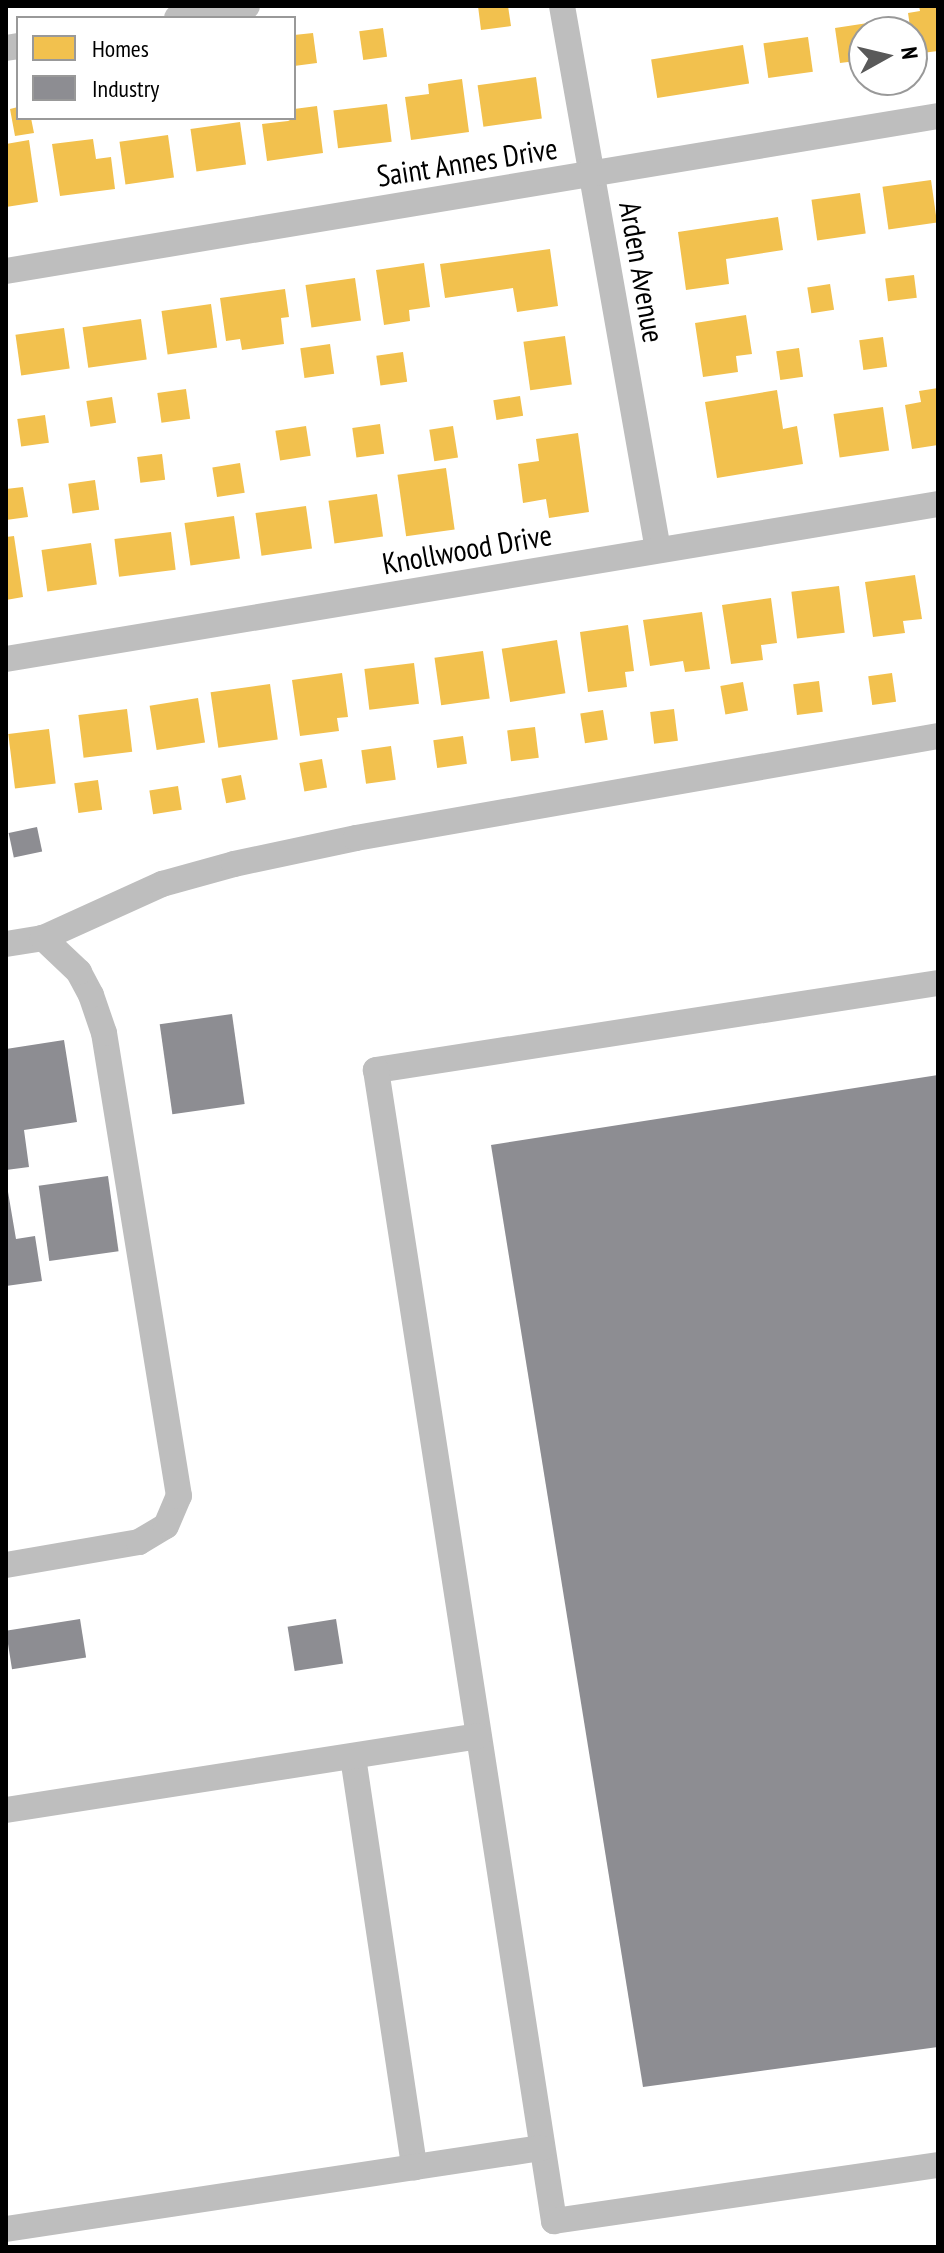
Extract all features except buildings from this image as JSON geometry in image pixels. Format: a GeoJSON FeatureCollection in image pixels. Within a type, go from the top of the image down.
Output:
{"type":"FeatureCollection","features":[{"type":"Feature","properties":{"kind":"street"},"geometry":{"type":"LineString","coordinates":[[184,16],[208,9],[247,6]]}},
{"type":"Feature","properties":{"kind":"street","name":"Arden Avenue"},"geometry":{"type":"LineString","coordinates":[[562,6],[658,550]]}},
{"type":"Feature","properties":{"kind":"street","name":"Saint Annes Drive"},"geometry":{"type":"LineString","coordinates":[[6,271],[938,116]]}},
{"type":"Feature","properties":{"kind":"street","name":"Knollwood Drive"},"geometry":{"type":"LineString","coordinates":[[6,659],[938,504]]}},
{"type":"Feature","properties":{"kind":"street"},"geometry":{"type":"LineString","coordinates":[[6,944],[43,938],[162,884],[234,864],[356,838],[938,736]]}},
{"type":"Feature","properties":{"kind":"street"},"geometry":{"type":"LineString","coordinates":[[6,1565],[139,1542],[166,1526],[179,1496],[104,1033],[79,972],[43,938]]}},
{"type":"Feature","properties":{"kind":"street"},"geometry":{"type":"LineString","coordinates":[[938,983],[376,1070],[554,2221],[938,2165]]}},
{"type":"Feature","properties":{"kind":"street"},"geometry":{"type":"LineString","coordinates":[[6,1810],[478,1736]]}},
{"type":"Feature","properties":{"kind":"street"},"geometry":{"type":"LineString","coordinates":[[353,1757],[414,2167]]}},
{"type":"Feature","properties":{"kind":"street"},"geometry":{"type":"LineString","coordinates":[[6,2229],[541,2148]]}}]}
